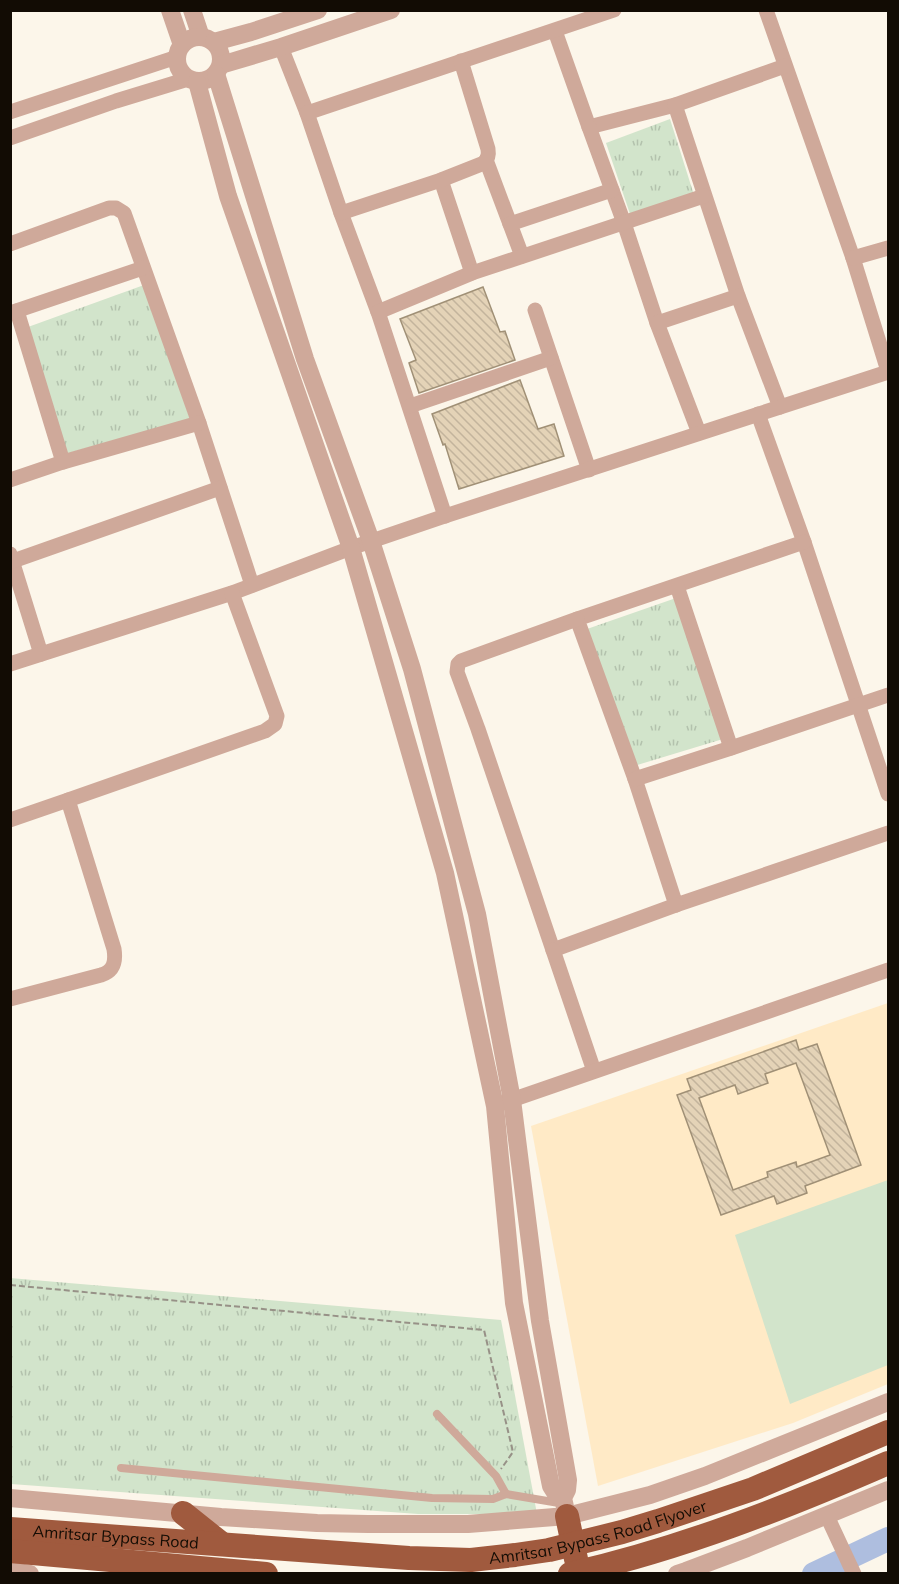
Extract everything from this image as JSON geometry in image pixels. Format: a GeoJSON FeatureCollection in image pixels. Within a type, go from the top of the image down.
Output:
{"type":"FeatureCollection","features":[{"type":"Feature","properties":{"kind":"highway","name":"Amritsar Bypass Road Flyover"},"geometry":{"type":"LineString","coordinates":[[222,1544],[409,1558],[471,1560],[549,1550],[658,1521],[753,1489],[888,1432]]}},
{"type":"Feature","properties":{"kind":"highway","name":"Amritsar Bypass Road Flyover"},"geometry":{"type":"LineString","coordinates":[[570,1574],[640,1557],[752,1520],[814,1496],[888,1463]]}},
{"type":"Feature","properties":{"kind":"highway"},"geometry":{"type":"LineString","coordinates":[[564,1506],[579,1574]]}},
{"type":"Feature","properties":{"kind":"highway"},"geometry":{"type":"LineString","coordinates":[[183,1513],[222,1544]]}},
{"type":"Feature","properties":{"kind":"highway","name":"Amritsar Bypass Road"},"geometry":{"type":"LineString","coordinates":[[10,1529],[222,1544]]}},
{"type":"Feature","properties":{"kind":"highway","name":"Amritsar Bypass Road"},"geometry":{"type":"LineString","coordinates":[[10,1551],[217,1571]]}},
{"type":"Feature","properties":{"kind":"highway"},"geometry":{"type":"LineString","coordinates":[[217,1571],[266,1574]]}},
{"type":"Feature","properties":{"kind":"street"},"geometry":{"type":"LineString","coordinates":[[170,10],[180,51],[177,66],[182,74],[193,81],[228,196],[351,548],[446,873],[503,1103]]}},
{"type":"Feature","properties":{"kind":"street"},"geometry":{"type":"LineString","coordinates":[[10,138],[116,101],[193,81],[206,81],[214,77],[221,53],[208,40],[192,10]]}},
{"type":"Feature","properties":{"kind":"street"},"geometry":{"type":"LineString","coordinates":[[10,112],[180,51],[193,38],[208,40],[250,32],[318,10]]}},
{"type":"Feature","properties":{"kind":"street"},"geometry":{"type":"LineString","coordinates":[[218,69],[391,10]]}},
{"type":"Feature","properties":{"kind":"street"},"geometry":{"type":"LineString","coordinates":[[307,113],[614,10]]}},
{"type":"Feature","properties":{"kind":"street"},"geometry":{"type":"LineString","coordinates":[[10,664],[232,593],[351,548],[445,516],[888,372],[853,258],[766,10]]}},
{"type":"Feature","properties":{"kind":"street"},"geometry":{"type":"LineString","coordinates":[[555,31],[624,223],[657,323],[699,433]]}},
{"type":"Feature","properties":{"kind":"street"},"geometry":{"type":"LineString","coordinates":[[281,47],[378,312],[445,516]]}},
{"type":"Feature","properties":{"kind":"street"},"geometry":{"type":"LineString","coordinates":[[341,213],[441,180],[484,163],[488,149],[461,61]]}},
{"type":"Feature","properties":{"kind":"street"},"geometry":{"type":"LineString","coordinates":[[589,127],[675,105],[785,66]]}},
{"type":"Feature","properties":{"kind":"street"},"geometry":{"type":"LineString","coordinates":[[218,69],[305,359],[371,541],[412,669],[477,914],[503,1103],[514,1303],[551,1486],[564,1506]]}},
{"type":"Feature","properties":{"kind":"street"},"geometry":{"type":"LineString","coordinates":[[675,105],[738,296],[780,407]]}},
{"type":"Feature","properties":{"kind":"street"},"geometry":{"type":"LineString","coordinates":[[486,160],[522,256]]}},
{"type":"Feature","properties":{"kind":"street"},"geometry":{"type":"LineString","coordinates":[[441,180],[472,273]]}},
{"type":"Feature","properties":{"kind":"street"},"geometry":{"type":"LineString","coordinates":[[510,224],[612,190]]}},
{"type":"Feature","properties":{"kind":"street"},"geometry":{"type":"LineString","coordinates":[[378,312],[472,273],[704,196]]}},
{"type":"Feature","properties":{"kind":"street"},"geometry":{"type":"LineString","coordinates":[[10,244],[109,208],[116,208],[124,213],[199,423],[252,585]]}},
{"type":"Feature","properties":{"kind":"street"},"geometry":{"type":"LineString","coordinates":[[853,258],[888,248]]}},
{"type":"Feature","properties":{"kind":"street"},"geometry":{"type":"LineString","coordinates":[[63,462],[14,312],[143,268]]}},
{"type":"Feature","properties":{"kind":"street"},"geometry":{"type":"LineString","coordinates":[[657,323],[738,296]]}},
{"type":"Feature","properties":{"kind":"street"},"geometry":{"type":"LineString","coordinates":[[535,310],[589,470]]}},
{"type":"Feature","properties":{"kind":"street"},"geometry":{"type":"LineString","coordinates":[[410,406],[551,358]]}},
{"type":"Feature","properties":{"kind":"street"},"geometry":{"type":"LineString","coordinates":[[758,414],[804,542],[888,794]]}},
{"type":"Feature","properties":{"kind":"street"},"geometry":{"type":"LineString","coordinates":[[10,480],[63,462],[199,423]]}},
{"type":"Feature","properties":{"kind":"street"},"geometry":{"type":"LineString","coordinates":[[42,654],[12,558],[219,488]]}},
{"type":"Feature","properties":{"kind":"street"},"geometry":{"type":"LineString","coordinates":[[594,1071],[457,667],[461,661],[577,619],[804,542]]}},
{"type":"Feature","properties":{"kind":"street"},"geometry":{"type":"LineString","coordinates":[[677,586],[731,748]]}},
{"type":"Feature","properties":{"kind":"street"},"geometry":{"type":"LineString","coordinates":[[10,820],[265,731],[275,724],[277,716],[232,593]]}},
{"type":"Feature","properties":{"kind":"street"},"geometry":{"type":"LineString","coordinates":[[577,619],[635,779],[676,905]]}},
{"type":"Feature","properties":{"kind":"street"},"geometry":{"type":"LineString","coordinates":[[635,779],[888,695]]}},
{"type":"Feature","properties":{"kind":"street"},"geometry":{"type":"LineString","coordinates":[[10,999],[101,975],[114,966],[114,949],[68,800]]}},
{"type":"Feature","properties":{"kind":"street"},"geometry":{"type":"LineString","coordinates":[[553,950],[888,832]]}},
{"type":"Feature","properties":{"kind":"street"},"geometry":{"type":"LineString","coordinates":[[503,1103],[888,970]]}},
{"type":"Feature","properties":{"kind":"street"},"geometry":{"type":"LineString","coordinates":[[10,1498],[295,1521],[468,1524],[564,1506],[650,1495],[705,1476],[888,1402]]}},
{"type":"Feature","properties":{"kind":"street"},"geometry":{"type":"LineString","coordinates":[[677,1574],[888,1490]]}},
{"type":"Feature","properties":{"kind":"street"},"geometry":{"type":"LineString","coordinates":[[826,1516],[854,1574]]}},
{"type":"Feature","properties":{"kind":"street"},"geometry":{"type":"LineString","coordinates":[[10,1571],[30,1574]]}},
{"type":"Feature","properties":{"kind":"lane"},"geometry":{"type":"LineString","coordinates":[[437,1414],[496,1476],[506,1494]]}},
{"type":"Feature","properties":{"kind":"lane"},"geometry":{"type":"LineString","coordinates":[[121,1468],[432,1498],[493,1499],[506,1494],[564,1506]]}},
{"type":"Feature","properties":{"kind":"path"},"geometry":{"type":"LineString","coordinates":[[10,1285],[484,1330],[513,1452],[496,1476]]}},
{"type":"Feature","properties":{"kind":"shaded area"},"geometry":{"type":"Polygon","coordinates":[[[888,1003],[888,1384],[793,1423],[598,1486],[531,1126],[888,1003]]]}},
{"type":"Feature","properties":{"kind":"green space"},"geometry":{"type":"Polygon","coordinates":[[[670,119],[694,195],[630,214],[606,143],[670,119]]]}},
{"type":"Feature","properties":{"kind":"green space"},"geometry":{"type":"Polygon","coordinates":[[[144,285],[190,419],[65,454],[28,327],[144,285]]]}},
{"type":"Feature","properties":{"kind":"green space"},"geometry":{"type":"Polygon","coordinates":[[[676,598],[723,739],[634,766],[587,629],[676,598]]]}},
{"type":"Feature","properties":{"kind":"green space"},"geometry":{"type":"Polygon","coordinates":[[[888,1180],[888,1365],[790,1404],[735,1235],[888,1180]]]}},
{"type":"Feature","properties":{"kind":"green space"},"geometry":{"type":"Polygon","coordinates":[[[10,1278],[501,1320],[537,1514],[418,1514],[11,1484],[10,1278]]]}},
{"type":"Feature","properties":{"kind":"building"},"geometry":{"type":"Polygon","coordinates":[[[483,287],[500,332],[505,331],[515,360],[419,393],[409,363],[416,360],[400,319],[483,287]]]}},
{"type":"Feature","properties":{"kind":"building"},"geometry":{"type":"Polygon","coordinates":[[[520,380],[538,429],[554,424],[564,456],[459,489],[445,444],[443,445],[432,414],[520,380]]]}},
{"type":"Feature","properties":{"kind":"building"},"geometry":{"type":"Polygon","coordinates":[[[796,1040],[799,1050],[817,1044],[861,1165],[805,1186],[807,1193],[777,1204],[774,1196],[721,1215],[677,1095],[691,1090],[687,1079],[796,1040]],[[796,1063],[765,1074],[768,1083],[738,1094],[735,1085],[699,1098],[733,1190],[768,1177],[767,1172],[796,1162],[797,1167],[830,1155],[796,1063]]]}},
{"type":"Feature","properties":{"kind":"waterway"},"geometry":{"type":"LineString","coordinates":[[814,1574],[888,1539]]}}]}
